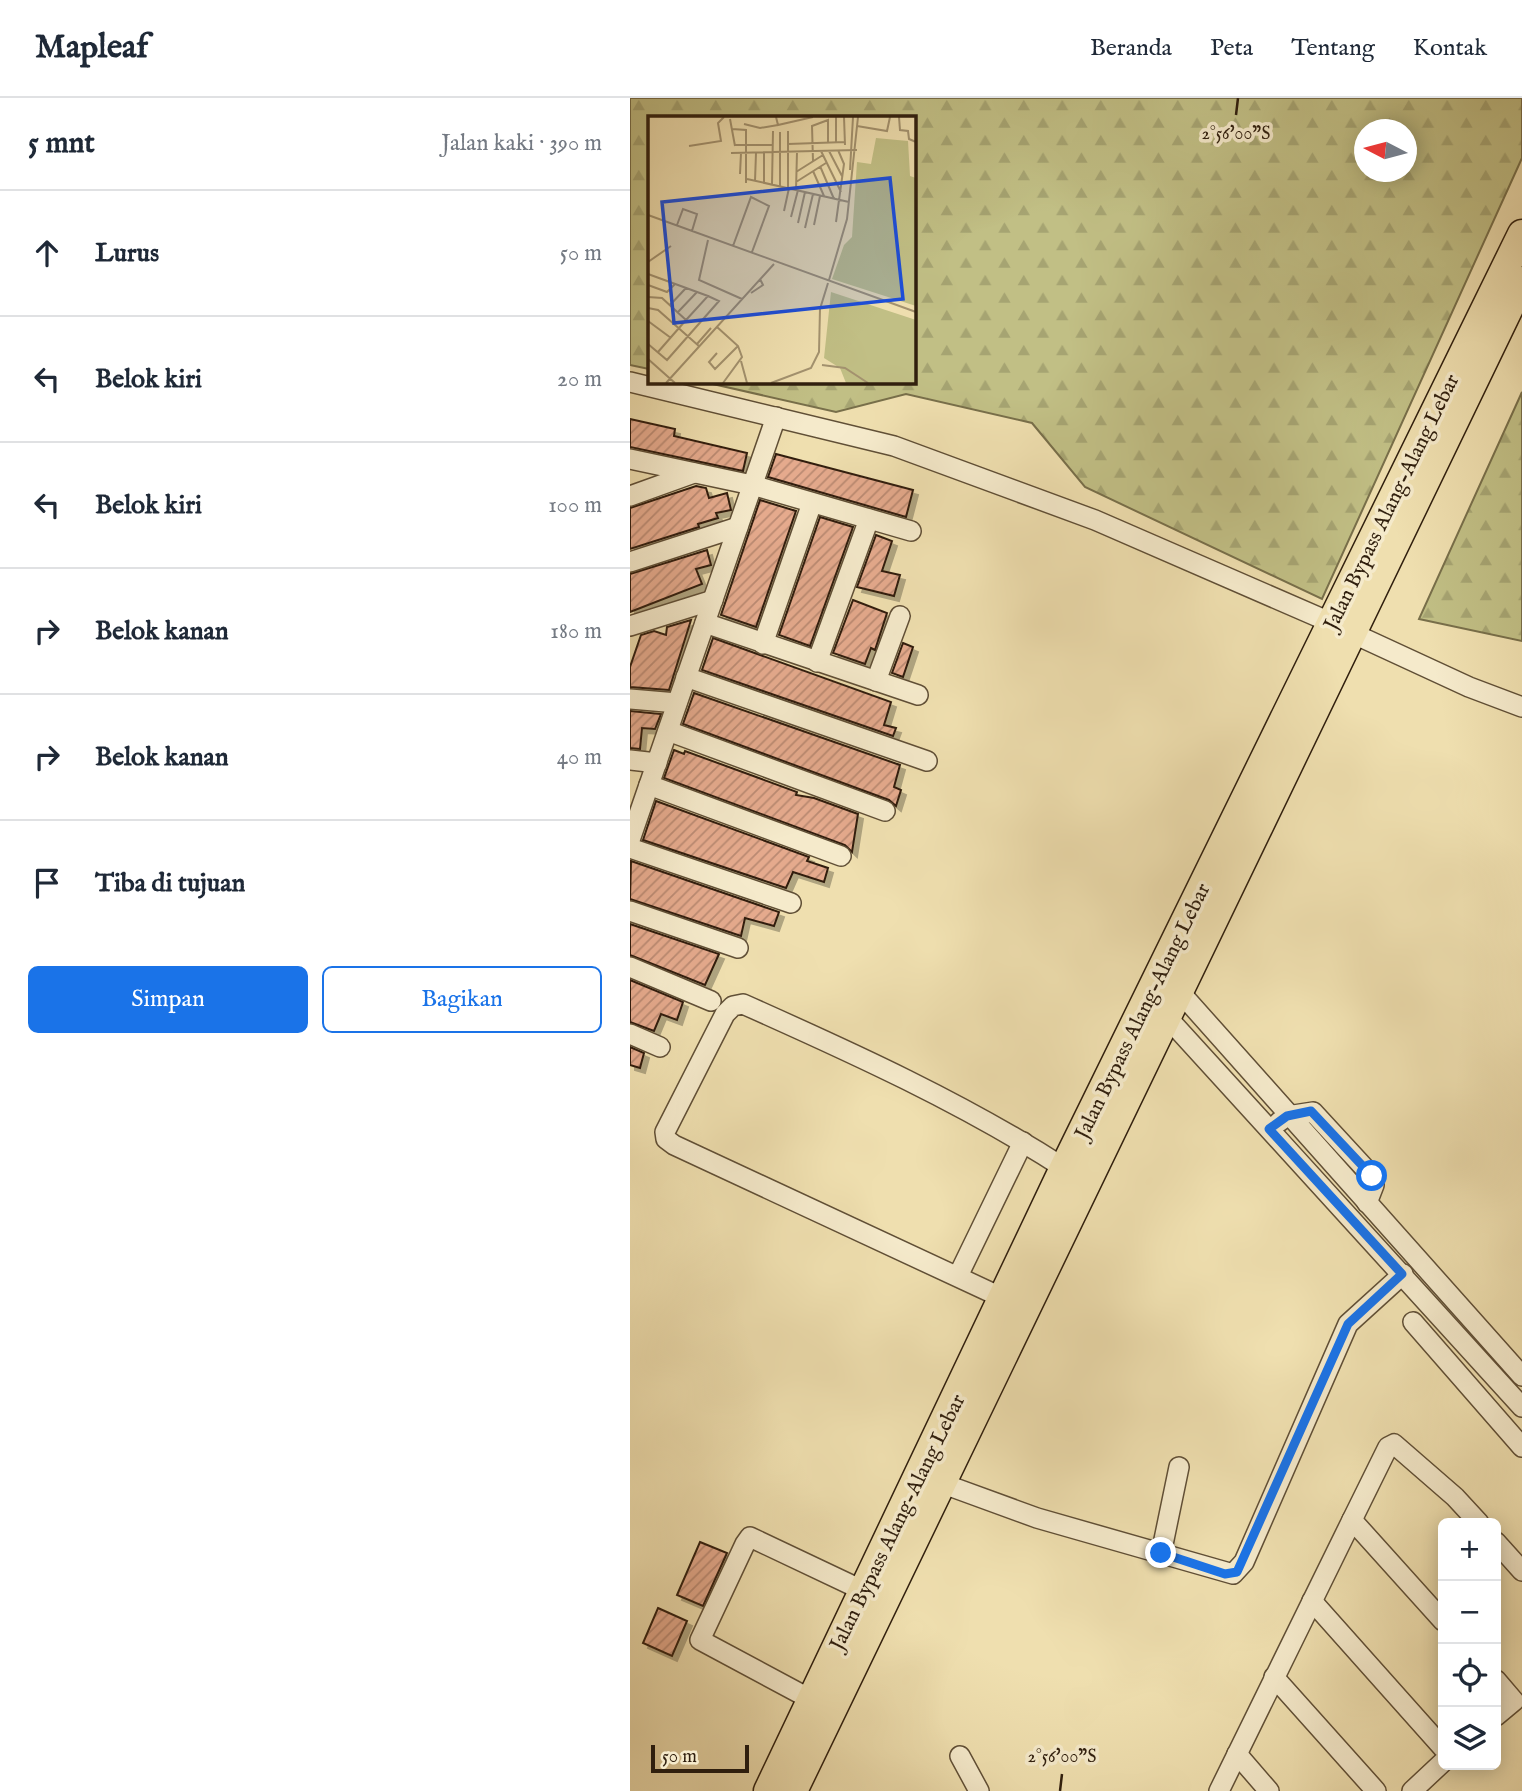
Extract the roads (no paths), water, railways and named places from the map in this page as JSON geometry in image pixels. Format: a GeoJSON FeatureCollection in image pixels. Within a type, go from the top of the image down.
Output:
{"type":"FeatureCollection","features":[{"type":"Feature","properties":{"kind":"highway","name":"Jalan Bypass Alang-Alang Lebar"},"geometry":{"type":"LineString","coordinates":[[1437,432],[1522,233]]}},
{"type":"Feature","properties":{"kind":"highway","name":"Jalan Bypass Alang-Alang Lebar"},"geometry":{"type":"LineString","coordinates":[[768,1791],[1005,1299],[1065,1168],[1335,625],[1437,432],[1522,281]]}},
{"type":"Feature","properties":{"kind":"highway","name":"Jalan Bypass Alang-Alang Lebar"},"geometry":{"type":"LineString","coordinates":[[793,1791],[1179,990],[1335,625]]}},
{"type":"Feature","properties":{"kind":"street"},"geometry":{"type":"LineString","coordinates":[[630,382],[894,446],[1095,520],[1469,687],[1522,707]]}},
{"type":"Feature","properties":{"kind":"street"},"geometry":{"type":"LineString","coordinates":[[630,840],[641,792],[657,763],[776,417]]}},
{"type":"Feature","properties":{"kind":"street"},"geometry":{"type":"LineString","coordinates":[[630,458],[752,485],[911,531]]}},
{"type":"Feature","properties":{"kind":"street"},"geometry":{"type":"LineString","coordinates":[[630,496],[694,473]]}},
{"type":"Feature","properties":{"kind":"street"},"geometry":{"type":"LineString","coordinates":[[762,644],[812,503]]}},
{"type":"Feature","properties":{"kind":"street"},"geometry":{"type":"LineString","coordinates":[[817,662],[869,519]]}},
{"type":"Feature","properties":{"kind":"street"},"geometry":{"type":"LineString","coordinates":[[630,562],[738,527]]}},
{"type":"Feature","properties":{"kind":"street"},"geometry":{"type":"LineString","coordinates":[[632,631],[713,600]]}},
{"type":"Feature","properties":{"kind":"street"},"geometry":{"type":"LineString","coordinates":[[876,681],[900,616]]}},
{"type":"Feature","properties":{"kind":"street"},"geometry":{"type":"LineString","coordinates":[[705,623],[918,695]]}},
{"type":"Feature","properties":{"kind":"street"},"geometry":{"type":"LineString","coordinates":[[687,677],[927,761]]}},
{"type":"Feature","properties":{"kind":"street"},"geometry":{"type":"LineString","coordinates":[[630,699],[677,703]]}},
{"type":"Feature","properties":{"kind":"street"},"geometry":{"type":"LineString","coordinates":[[668,730],[885,811]]}},
{"type":"Feature","properties":{"kind":"street"},"geometry":{"type":"LineString","coordinates":[[630,760],[657,763]]}},
{"type":"Feature","properties":{"kind":"street"},"geometry":{"type":"LineString","coordinates":[[641,792],[841,856]]}},
{"type":"Feature","properties":{"kind":"street"},"geometry":{"type":"LineString","coordinates":[[630,848],[790,903]]}},
{"type":"Feature","properties":{"kind":"street"},"geometry":{"type":"LineString","coordinates":[[630,911],[738,948]]}},
{"type":"Feature","properties":{"kind":"street"},"geometry":{"type":"LineString","coordinates":[[630,967],[711,1001]]}},
{"type":"Feature","properties":{"kind":"street"},"geometry":{"type":"LineString","coordinates":[[1179,990],[1287,1116],[1522,1376]]}},
{"type":"Feature","properties":{"kind":"street"},"geometry":{"type":"LineString","coordinates":[[1005,1299],[674,1145],[666,1139],[664,1132],[725,1014],[738,1004],[862,1057],[1023,1142],[1065,1168]]}},
{"type":"Feature","properties":{"kind":"street"},"geometry":{"type":"LineString","coordinates":[[1166,1016],[1522,1408]]}},
{"type":"Feature","properties":{"kind":"street"},"geometry":{"type":"LineString","coordinates":[[630,1034],[660,1047]]}},
{"type":"Feature","properties":{"kind":"street"},"geometry":{"type":"LineString","coordinates":[[1269,1129],[1287,1116]]}},
{"type":"Feature","properties":{"kind":"street"},"geometry":{"type":"LineString","coordinates":[[958,1276],[1023,1142]]}},
{"type":"Feature","properties":{"kind":"street"},"geometry":{"type":"LineString","coordinates":[[941,1483],[1037,1518],[1225,1574],[1237,1572],[1348,1324],[1402,1274]]}},
{"type":"Feature","properties":{"kind":"street"},"geometry":{"type":"LineString","coordinates":[[1413,1322],[1522,1447]]}},
{"type":"Feature","properties":{"kind":"street"},"geometry":{"type":"LineString","coordinates":[[1470,1390],[1489,1371]]}},
{"type":"Feature","properties":{"kind":"street"},"geometry":{"type":"LineString","coordinates":[[1219,1791],[1388,1447],[1394,1444],[1455,1497],[1474,1518]]}},
{"type":"Feature","properties":{"kind":"street"},"geometry":{"type":"LineString","coordinates":[[1161,1553],[1179,1467]]}},
{"type":"Feature","properties":{"kind":"street"},"geometry":{"type":"LineString","coordinates":[[1352,1520],[1438,1615]]}},
{"type":"Feature","properties":{"kind":"street"},"geometry":{"type":"LineString","coordinates":[[812,1700],[700,1640],[745,1544],[750,1538],[864,1591]]}},
{"type":"Feature","properties":{"kind":"street"},"geometry":{"type":"LineString","coordinates":[[1501,1548],[1522,1571]]}},
{"type":"Feature","properties":{"kind":"street"},"geometry":{"type":"LineString","coordinates":[[1312,1601],[1438,1742]]}},
{"type":"Feature","properties":{"kind":"street"},"geometry":{"type":"LineString","coordinates":[[1275,1677],[1376,1791]]}},
{"type":"Feature","properties":{"kind":"street"},"geometry":{"type":"LineString","coordinates":[[1501,1686],[1518,1705],[1501,1714]]}},
{"type":"Feature","properties":{"kind":"street"},"geometry":{"type":"LineString","coordinates":[[1237,1754],[1269,1791]]}},
{"type":"Feature","properties":{"kind":"street"},"geometry":{"type":"LineString","coordinates":[[960,1756],[979,1791]]}},
{"type":"Feature","properties":{"kind":"street"},"geometry":{"type":"LineString","coordinates":[[1412,1791],[1438,1767]]}}]}
